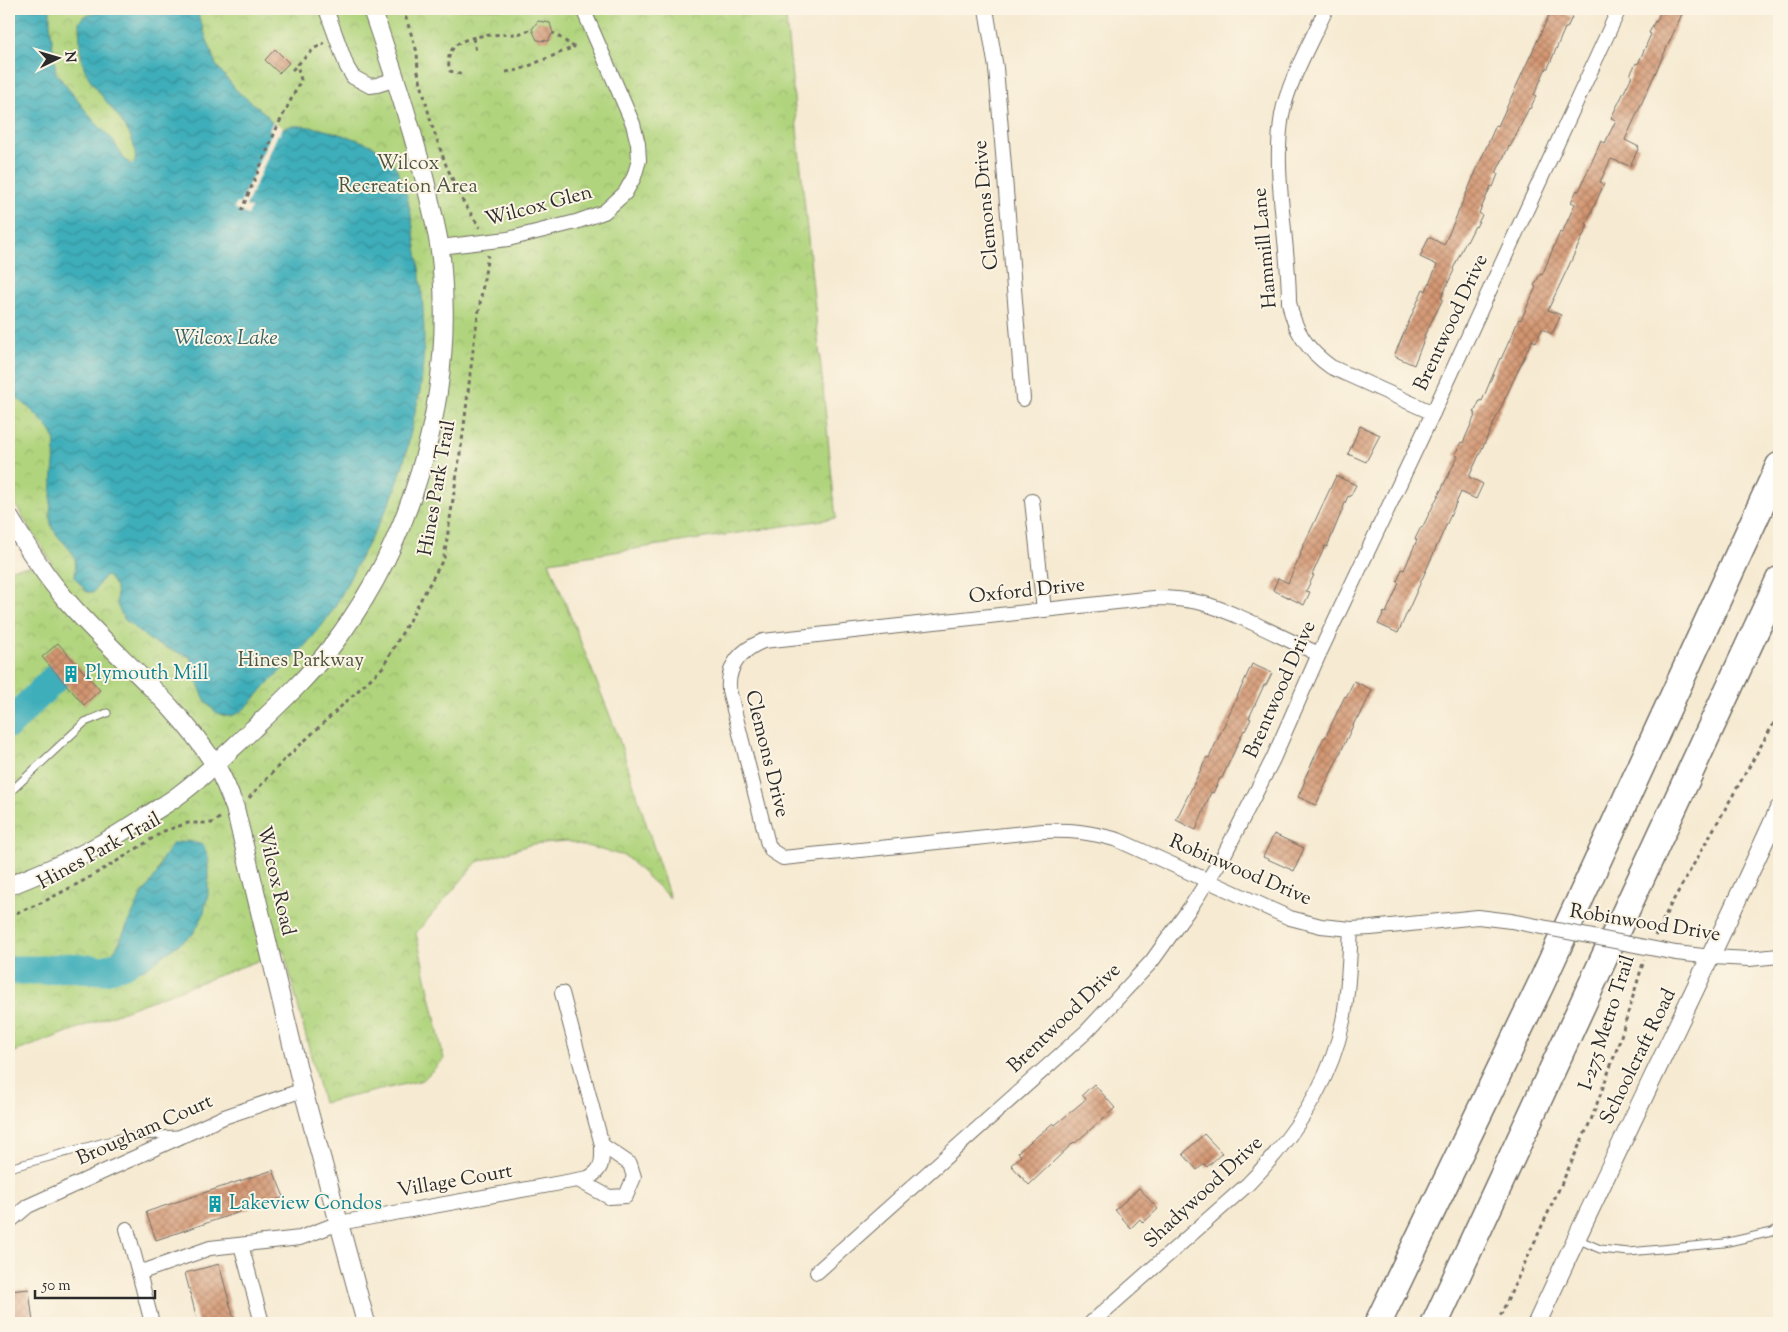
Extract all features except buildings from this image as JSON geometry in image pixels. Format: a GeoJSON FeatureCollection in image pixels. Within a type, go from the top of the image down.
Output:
{"type":"FeatureCollection","features":[{"type":"Feature","properties":{"kind":"highway"},"geometry":{"type":"LineString","coordinates":[[1378,1323],[1546,975],[1779,466]]}},
{"type":"Feature","properties":{"kind":"highway"},"geometry":{"type":"LineString","coordinates":[[1435,1323],[1779,580]]}},
{"type":"Feature","properties":{"kind":"street"},"geometry":{"type":"LineString","coordinates":[[326,9],[347,67],[353,77],[370,86],[396,79]]}},
{"type":"Feature","properties":{"kind":"street"},"geometry":{"type":"LineString","coordinates":[[9,886],[59,865],[113,837],[180,795],[216,765],[295,688],[328,652],[374,585],[399,532],[419,477],[434,411],[439,378],[444,308],[440,247],[424,177],[396,79],[372,9]]}},
{"type":"Feature","properties":{"kind":"street","name":"Wilcox Glen"},"geometry":{"type":"LineString","coordinates":[[440,247],[508,239],[576,222],[604,212],[625,193],[634,177],[639,160],[638,144],[633,124],[583,9]]}},
{"type":"Feature","properties":{"kind":"street","name":"Clemons Drive"},"geometry":{"type":"LineString","coordinates":[[986,9],[996,68],[1023,399]]}},
{"type":"Feature","properties":{"kind":"street","name":"Hammill Lane"},"geometry":{"type":"LineString","coordinates":[[1326,9],[1288,92],[1282,113],[1279,141],[1289,302],[1292,317],[1305,344],[1321,360],[1433,413]]}},
{"type":"Feature","properties":{"kind":"street","name":"Brentwood Drive"},"geometry":{"type":"LineString","coordinates":[[817,1272],[1087,1030],[1152,961],[1192,905],[1224,855],[1273,759],[1319,654],[1433,413],[1619,9]]}},
{"type":"Feature","properties":{"kind":"street"},"geometry":{"type":"LineString","coordinates":[[1032,501],[1044,610]]}},
{"type":"Feature","properties":{"kind":"street","name":"Wilcox Road"},"geometry":{"type":"LineString","coordinates":[[9,517],[29,551],[68,602],[190,728],[216,765],[235,808],[303,1090],[366,1323]]}},
{"type":"Feature","properties":{"kind":"street","name":"Oxford Drive"},"geometry":{"type":"LineString","coordinates":[[736,660],[751,646],[763,641],[1153,598],[1202,603],[1222,610],[1319,654]]}},
{"type":"Feature","properties":{"kind":"street","name":"Clemons Drive"},"geometry":{"type":"LineString","coordinates":[[736,660],[730,674],[728,690],[768,844],[777,856]]}},
{"type":"Feature","properties":{"kind":"street","name":"Schoolcraft Road"},"geometry":{"type":"LineString","coordinates":[[1537,1323],[1604,1179],[1712,957],[1779,809]]}},
{"type":"Feature","properties":{"kind":"street","name":"Robinwood Drive"},"geometry":{"type":"LineString","coordinates":[[777,856],[789,859],[1043,831],[1072,830],[1091,832],[1118,840],[1290,918],[1321,926],[1351,929],[1371,928],[1478,917],[1511,921],[1676,953],[1751,959],[1779,956]]}},
{"type":"Feature","properties":{"kind":"street","name":"Shadywood Drive"},"geometry":{"type":"LineString","coordinates":[[1091,1323],[1248,1184],[1271,1160],[1294,1131],[1319,1090],[1337,1046],[1348,988],[1351,929]]}},
{"type":"Feature","properties":{"kind":"street","name":"Village Court"},"geometry":{"type":"LineString","coordinates":[[139,1273],[210,1248],[300,1238],[339,1223],[578,1180],[595,1174],[602,1162],[602,1145],[562,993]]}},
{"type":"Feature","properties":{"kind":"street","name":"Brougham Court"},"geometry":{"type":"LineString","coordinates":[[9,1222],[28,1206],[224,1117],[303,1090]]}},
{"type":"Feature","properties":{"kind":"street"},"geometry":{"type":"LineString","coordinates":[[578,1180],[609,1197],[626,1196],[634,1177],[630,1164],[602,1145]]}},
{"type":"Feature","properties":{"kind":"street"},"geometry":{"type":"LineString","coordinates":[[127,1229],[152,1323]]}},
{"type":"Feature","properties":{"kind":"street"},"geometry":{"type":"LineString","coordinates":[[241,1245],[262,1323]]}},
{"type":"Feature","properties":{"kind":"lane"},"geometry":{"type":"LineString","coordinates":[[9,793],[85,722],[107,713]]}},
{"type":"Feature","properties":{"kind":"lane"},"geometry":{"type":"LineString","coordinates":[[9,1168],[123,1137],[187,1134]]}},
{"type":"Feature","properties":{"kind":"lane"},"geometry":{"type":"LineString","coordinates":[[1576,1238],[1600,1249],[1629,1252],[1724,1243],[1772,1232],[1779,1228]]}},
{"type":"Feature","properties":{"kind":"path","name":"Hines Park Trail"},"geometry":{"type":"LineString","coordinates":[[9,916],[43,902],[83,881],[164,831],[188,823],[212,822],[250,798],[284,760],[382,667],[444,558],[463,434],[475,334],[489,257],[483,232],[461,198],[446,165],[432,126],[418,72],[417,52],[403,9]]}},
{"type":"Feature","properties":{"kind":"path"},"geometry":{"type":"LineString","coordinates":[[460,74],[450,71],[448,62],[450,52],[454,46],[473,38],[492,34],[519,34],[532,29]]}},
{"type":"Feature","properties":{"kind":"path"},"geometry":{"type":"LineString","coordinates":[[506,72],[519,70],[574,47],[554,33]]}},
{"type":"Feature","properties":{"kind":"path"},"geometry":{"type":"LineString","coordinates":[[292,70],[315,48],[336,37]]}},
{"type":"Feature","properties":{"kind":"path"},"geometry":{"type":"LineString","coordinates":[[473,38],[476,51]]}},
{"type":"Feature","properties":{"kind":"path"},"geometry":{"type":"LineString","coordinates":[[241,211],[278,125],[301,80],[297,64]]}},
{"type":"Feature","properties":{"kind":"path","name":"I-275 Metro Trail"},"geometry":{"type":"LineString","coordinates":[[1653,941],[1670,906],[1779,714]]}},
{"type":"Feature","properties":{"kind":"path","name":"I-275 Metro Trail"},"geometry":{"type":"LineString","coordinates":[[1497,1323],[1591,1120],[1618,1046],[1645,958]]}},
{"type":"Feature","properties":{"kind":"green space","name":"Hines Parkway"},"geometry":{"type":"Polygon","coordinates":[[[9,9],[785,9],[836,518],[549,562],[618,736],[670,898],[625,856],[567,841],[532,844],[477,862],[416,933],[444,1059],[423,1080],[323,1103],[284,951],[9,1054],[9,569],[52,563],[9,495],[9,9]]]}},
{"type":"Feature","properties":{"kind":"water","name":"Wilcox Lake"},"geometry":{"type":"Polygon","coordinates":[[[9,9],[50,9],[56,73],[93,120],[112,139],[125,160],[132,165],[135,162],[135,150],[131,138],[86,72],[80,48],[79,22],[84,16],[113,9],[196,9],[216,65],[237,91],[266,114],[272,123],[283,128],[299,126],[319,129],[372,145],[389,158],[396,168],[406,191],[420,273],[424,342],[420,388],[397,484],[383,517],[342,593],[317,632],[245,708],[233,715],[227,716],[219,713],[206,701],[198,684],[190,657],[152,642],[124,619],[117,605],[116,587],[109,577],[104,576],[94,592],[87,592],[75,578],[75,559],[73,554],[56,534],[50,521],[55,456],[53,435],[33,412],[9,392],[9,61],[13,53],[9,45],[9,9]]]}},
{"type":"Feature","properties":{"kind":"water"},"geometry":{"type":"Polygon","coordinates":[[[189,841],[203,845],[208,856],[208,895],[203,916],[193,934],[145,969],[126,974],[109,974],[105,970],[105,962],[117,947],[140,898],[157,873],[162,859],[173,843],[189,841]]]}},
{"type":"Feature","properties":{"kind":"pier"},"geometry":{"type":"Polygon","coordinates":[[[273,122],[283,127],[280,135],[278,134],[246,206],[251,208],[248,215],[234,208],[237,203],[240,204],[272,132],[269,130],[273,122]]]}},
{"type":"Feature","properties":{"kind":"waterway"},"geometry":{"type":"LineString","coordinates":[[9,724],[57,676]]}},
{"type":"Feature","properties":{"kind":"waterway"},"geometry":{"type":"LineString","coordinates":[[9,970],[43,970],[66,967],[105,970],[127,962],[139,951]]}},
{"type":"Feature","properties":{"kind":"place","name":"Plymouth Mill"},"geometry":{"type":"Point","coordinates":[71,674]}},
{"type":"Feature","properties":{"kind":"place","name":"Lakeview Condos"},"geometry":{"type":"Point","coordinates":[215,1204]}},
{"type":"Feature","properties":{"kind":"park label","name":"Wilcox Recreation Area"},"geometry":{"type":"Point","coordinates":[408,176]}}]}
